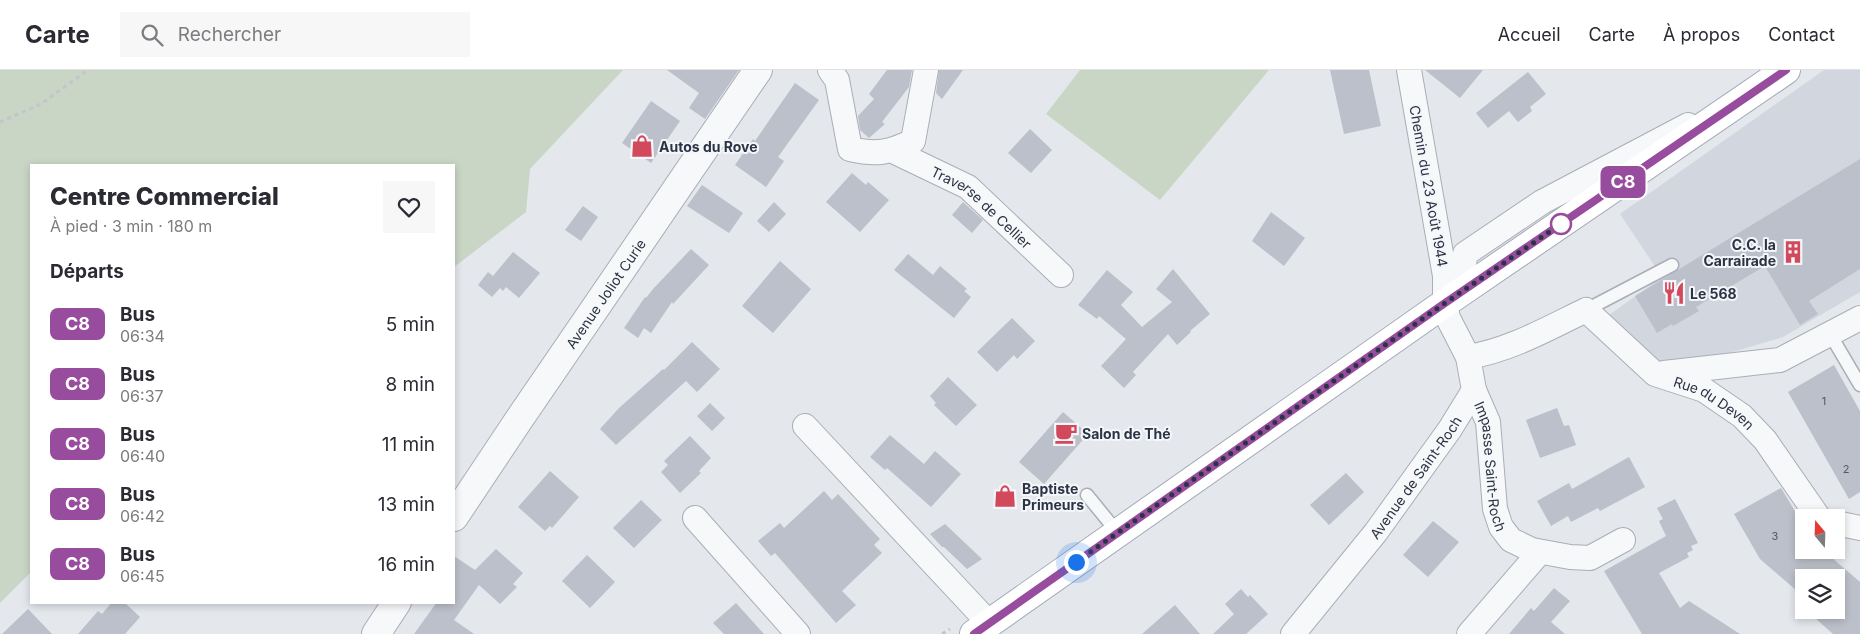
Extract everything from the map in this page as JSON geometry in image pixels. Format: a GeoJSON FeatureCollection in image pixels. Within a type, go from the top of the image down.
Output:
{"type":"FeatureCollection","features":[{"type":"Feature","properties":{"kind":"main road"},"geometry":{"type":"LineString","coordinates":[[982,628],[1453,297],[1778,76]]}},
{"type":"Feature","properties":{"kind":"street","name":"Avenue Joliot Curie"},"geometry":{"type":"LineString","coordinates":[[455,516],[758,70]]}},
{"type":"Feature","properties":{"kind":"street"},"geometry":{"type":"LineString","coordinates":[[830,70],[837,80],[850,149],[869,154],[893,151],[913,141],[926,70]]}},
{"type":"Feature","properties":{"kind":"street","name":"Chemin du 23 Août 1944"},"geometry":{"type":"LineString","coordinates":[[1414,74],[1445,276],[1453,297]]}},
{"type":"Feature","properties":{"kind":"street","name":"Traverse de Cellier"},"geometry":{"type":"LineString","coordinates":[[893,151],[968,187],[1061,276]]}},
{"type":"Feature","properties":{"kind":"street"},"geometry":{"type":"LineString","coordinates":[[1453,297],[1448,318],[1468,357],[1474,390]]}},
{"type":"Feature","properties":{"kind":"street"},"geometry":{"type":"LineString","coordinates":[[1468,357],[1507,348],[1586,310]]}},
{"type":"Feature","properties":{"kind":"street","name":"Rue du Deven"},"geometry":{"type":"LineString","coordinates":[[1586,310],[1655,374],[1704,390],[1742,416],[1765,440],[1813,509]]}},
{"type":"Feature","properties":{"kind":"street"},"geometry":{"type":"LineString","coordinates":[[1655,374],[1780,360],[1860,318]]}},
{"type":"Feature","properties":{"kind":"street","name":"Impasse Saint-Roch"},"geometry":{"type":"LineString","coordinates":[[1474,390],[1488,422],[1495,509],[1501,527],[1511,540],[1540,552],[1590,558],[1623,540]]}},
{"type":"Feature","properties":{"kind":"street","name":"Avenue de Saint-Roch"},"geometry":{"type":"LineString","coordinates":[[1293,634],[1376,532],[1450,429],[1474,390]]}},
{"type":"Feature","properties":{"kind":"street"},"geometry":{"type":"LineString","coordinates":[[805,426],[982,628]]}},
{"type":"Feature","properties":{"kind":"street"},"geometry":{"type":"LineString","coordinates":[[695,518],[798,634]]}},
{"type":"Feature","properties":{"kind":"street"},"geometry":{"type":"LineString","coordinates":[[1845,525],[1860,528]]}},
{"type":"Feature","properties":{"kind":"street"},"geometry":{"type":"LineString","coordinates":[[1469,634],[1540,552]]}},
{"type":"Feature","properties":{"kind":"street"},"geometry":{"type":"LineString","coordinates":[[376,634],[396,604]]}},
{"type":"Feature","properties":{"kind":"lane"},"geometry":{"type":"LineString","coordinates":[[1586,310],[1672,265]]}},
{"type":"Feature","properties":{"kind":"lane"},"geometry":{"type":"LineString","coordinates":[[1830,334],[1860,385]]}},
{"type":"Feature","properties":{"kind":"lane"},"geometry":{"type":"LineString","coordinates":[[1087,495],[1118,533]]}},
{"type":"Feature","properties":{"kind":"path"},"geometry":{"type":"LineString","coordinates":[[0,122],[41,104],[88,70]]}},
{"type":"Feature","properties":{"kind":"shaded area"},"geometry":{"type":"Polygon","coordinates":[[[1824,70],[1860,70],[1860,292],[1783,337],[1712,358],[1659,363],[1602,320],[1662,277],[1620,214],[1824,70]]]}},
{"type":"Feature","properties":{"kind":"green space"},"geometry":{"type":"Polygon","coordinates":[[[0,70],[623,70],[530,169],[526,212],[455,266],[455,164],[30,164],[30,573],[0,603],[0,70]]]}},
{"type":"Feature","properties":{"kind":"green space"},"geometry":{"type":"Polygon","coordinates":[[[1080,70],[1269,70],[1160,200],[1046,114],[1080,70]]]}},
{"type":"Feature","properties":{"kind":"building"},"geometry":{"type":"Polygon","coordinates":[[[667,70],[739,70],[705,119],[689,108],[699,93],[667,70]]]}},
{"type":"Feature","properties":{"kind":"building"},"geometry":{"type":"Polygon","coordinates":[[[887,70],[912,70],[909,87],[882,122],[885,124],[869,138],[860,130],[858,116],[874,99],[869,94],[887,70]]]}},
{"type":"Feature","properties":{"kind":"building"},"geometry":{"type":"Polygon","coordinates":[[[939,70],[963,70],[942,99],[936,93],[939,70]]]}},
{"type":"Feature","properties":{"kind":"building"},"geometry":{"type":"Polygon","coordinates":[[[1330,70],[1369,70],[1381,126],[1344,134],[1330,70]]]}},
{"type":"Feature","properties":{"kind":"building"},"geometry":{"type":"Polygon","coordinates":[[[1425,70],[1483,70],[1460,98],[1425,70]]]}},
{"type":"Feature","properties":{"kind":"building"},"geometry":{"type":"Polygon","coordinates":[[[1528,72],[1546,94],[1530,107],[1532,111],[1518,122],[1509,111],[1488,128],[1476,113],[1528,72]]]}},
{"type":"Feature","properties":{"kind":"building"},"geometry":{"type":"Polygon","coordinates":[[[795,83],[819,100],[778,157],[784,161],[766,187],[735,165],[753,139],[755,141],[795,83]]]}},
{"type":"Feature","properties":{"kind":"building"},"geometry":{"type":"Polygon","coordinates":[[[651,101],[680,121],[651,163],[622,143],[651,101]]]}},
{"type":"Feature","properties":{"kind":"building"},"geometry":{"type":"Polygon","coordinates":[[[1030,129],[1052,150],[1031,173],[1008,153],[1030,129]]]}},
{"type":"Feature","properties":{"kind":"building","name":"C.C. la Carrairade"},"geometry":{"type":"Polygon","coordinates":[[[1860,159],[1860,269],[1809,301],[1818,314],[1800,325],[1765,266],[1696,307],[1699,311],[1657,333],[1635,296],[1860,159]]]}},
{"type":"Feature","properties":{"kind":"building"},"geometry":{"type":"Polygon","coordinates":[[[852,173],[866,185],[868,182],[889,200],[860,232],[826,202],[852,173]]]}},
{"type":"Feature","properties":{"kind":"building"},"geometry":{"type":"Polygon","coordinates":[[[702,185],[743,213],[729,233],[687,206],[702,185]]]}},
{"type":"Feature","properties":{"kind":"building"},"geometry":{"type":"Polygon","coordinates":[[[774,202],[786,214],[769,232],[757,221],[774,202]]]}},
{"type":"Feature","properties":{"kind":"building"},"geometry":{"type":"Polygon","coordinates":[[[963,202],[983,220],[972,233],[952,215],[963,202]]]}},
{"type":"Feature","properties":{"kind":"building"},"geometry":{"type":"Polygon","coordinates":[[[583,206],[598,217],[581,241],[565,230],[583,206]]]}},
{"type":"Feature","properties":{"kind":"building"},"geometry":{"type":"Polygon","coordinates":[[[1271,212],[1305,238],[1284,266],[1252,241],[1271,212]]]}},
{"type":"Feature","properties":{"kind":"building"},"geometry":{"type":"Polygon","coordinates":[[[691,249],[709,265],[673,304],[672,302],[651,333],[644,328],[638,338],[624,328],[645,297],[691,249]]]}},
{"type":"Feature","properties":{"kind":"building"},"geometry":{"type":"Polygon","coordinates":[[[513,252],[540,273],[519,298],[506,287],[503,291],[500,288],[492,297],[478,285],[488,272],[493,276],[513,252]]]}},
{"type":"Feature","properties":{"kind":"building"},"geometry":{"type":"Polygon","coordinates":[[[908,254],[933,275],[940,266],[967,289],[964,291],[971,297],[954,318],[894,270],[908,254]]]}},
{"type":"Feature","properties":{"kind":"building"},"geometry":{"type":"Polygon","coordinates":[[[780,261],[811,289],[773,333],[742,306],[780,261]]]}},
{"type":"Feature","properties":{"kind":"building"},"geometry":{"type":"Polygon","coordinates":[[[1173,269],[1210,314],[1177,345],[1168,334],[1133,372],[1136,375],[1124,388],[1101,366],[1126,339],[1099,316],[1097,319],[1078,305],[1107,270],[1133,292],[1121,305],[1142,327],[1172,302],[1156,289],[1173,269]]]}},
{"type":"Feature","properties":{"kind":"building"},"geometry":{"type":"Polygon","coordinates":[[[1012,318],[1035,341],[1017,359],[1014,355],[997,372],[977,352],[1012,318]]]}},
{"type":"Feature","properties":{"kind":"building"},"geometry":{"type":"Polygon","coordinates":[[[692,342],[720,369],[697,392],[686,381],[616,445],[600,429],[619,408],[664,370],[692,342]]]}},
{"type":"Feature","properties":{"kind":"building"},"geometry":{"type":"Polygon","coordinates":[[[1834,365],[1860,411],[1860,492],[1849,499],[1788,392],[1834,365]]]}},
{"type":"Feature","properties":{"kind":"building"},"geometry":{"type":"Polygon","coordinates":[[[948,377],[977,405],[956,426],[934,405],[936,403],[930,396],[948,377]]]}},
{"type":"Feature","properties":{"kind":"building"},"geometry":{"type":"Polygon","coordinates":[[[710,403],[725,418],[712,431],[697,416],[710,403]]]}},
{"type":"Feature","properties":{"kind":"building"},"geometry":{"type":"Polygon","coordinates":[[[1557,408],[1564,426],[1569,425],[1576,445],[1540,458],[1526,420],[1557,408]]]}},
{"type":"Feature","properties":{"kind":"building"},"geometry":{"type":"Polygon","coordinates":[[[1063,412],[1088,434],[1044,484],[1019,462],[1063,412]]]}},
{"type":"Feature","properties":{"kind":"building"},"geometry":{"type":"Polygon","coordinates":[[[890,435],[924,464],[935,451],[961,474],[931,507],[887,468],[885,470],[870,457],[890,435]]]}},
{"type":"Feature","properties":{"kind":"building"},"geometry":{"type":"Polygon","coordinates":[[[690,436],[711,458],[699,471],[701,473],[680,493],[661,472],[668,465],[664,461],[690,436]]]}},
{"type":"Feature","properties":{"kind":"building"},"geometry":{"type":"Polygon","coordinates":[[[1629,457],[1645,487],[1600,511],[1598,508],[1571,522],[1568,516],[1551,526],[1537,501],[1569,483],[1572,489],[1629,457]]]}},
{"type":"Feature","properties":{"kind":"building"},"geometry":{"type":"Polygon","coordinates":[[[550,471],[579,497],[552,528],[550,526],[545,531],[518,507],[550,471]]]}},
{"type":"Feature","properties":{"kind":"building"},"geometry":{"type":"Polygon","coordinates":[[[1346,473],[1364,492],[1329,525],[1310,505],[1346,473]]]}},
{"type":"Feature","properties":{"kind":"building"},"geometry":{"type":"Polygon","coordinates":[[[1781,488],[1795,511],[1795,559],[1833,559],[1845,569],[1795,569],[1795,589],[1760,559],[1734,514],[1781,488]]]}},
{"type":"Feature","properties":{"kind":"building"},"geometry":{"type":"Polygon","coordinates":[[[824,491],[832,500],[838,494],[880,539],[874,545],[882,553],[842,591],[856,605],[836,623],[775,553],[771,556],[758,541],[780,523],[784,528],[824,491]]]}},
{"type":"Feature","properties":{"kind":"building"},"geometry":{"type":"Polygon","coordinates":[[[1675,499],[1698,543],[1691,546],[1693,550],[1687,553],[1689,557],[1659,573],[1680,608],[1689,601],[1740,634],[1642,634],[1604,571],[1666,536],[1659,521],[1663,519],[1657,508],[1675,499]]]}},
{"type":"Feature","properties":{"kind":"building"},"geometry":{"type":"Polygon","coordinates":[[[641,500],[662,520],[634,548],[613,528],[641,500]]]}},
{"type":"Feature","properties":{"kind":"building"},"geometry":{"type":"Polygon","coordinates":[[[1433,521],[1459,542],[1428,577],[1403,555],[1433,521]]]}},
{"type":"Feature","properties":{"kind":"building"},"geometry":{"type":"Polygon","coordinates":[[[945,524],[982,559],[967,569],[942,547],[930,534],[945,524]]]}},
{"type":"Feature","properties":{"kind":"building"},"geometry":{"type":"Polygon","coordinates":[[[496,549],[523,573],[513,584],[517,587],[500,604],[479,585],[454,620],[474,634],[414,634],[436,604],[455,604],[455,557],[475,570],[496,549]]]}},
{"type":"Feature","properties":{"kind":"building"},"geometry":{"type":"Polygon","coordinates":[[[587,555],[615,582],[590,608],[562,581],[587,555]]]}},
{"type":"Feature","properties":{"kind":"building"},"geometry":{"type":"Polygon","coordinates":[[[1845,569],[1860,582],[1860,634],[1833,634],[1816,619],[1845,619],[1845,569]]]}},
{"type":"Feature","properties":{"kind":"building"},"geometry":{"type":"Polygon","coordinates":[[[1554,588],[1570,601],[1551,622],[1565,634],[1509,634],[1531,608],[1534,611],[1554,588]]]}},
{"type":"Feature","properties":{"kind":"building"},"geometry":{"type":"Polygon","coordinates":[[[1241,589],[1248,597],[1250,595],[1268,614],[1246,634],[1213,634],[1234,614],[1225,604],[1241,589]]]}},
{"type":"Feature","properties":{"kind":"building"},"geometry":{"type":"Polygon","coordinates":[[[736,603],[764,634],[724,634],[713,623],[736,603]]]}},
{"type":"Feature","properties":{"kind":"building"},"geometry":{"type":"Polygon","coordinates":[[[110,604],[126,604],[140,617],[125,634],[78,634],[98,611],[102,614],[110,604]]]}},
{"type":"Feature","properties":{"kind":"building"},"geometry":{"type":"Polygon","coordinates":[[[1175,605],[1200,634],[1142,634],[1175,605]]]}},
{"type":"Feature","properties":{"kind":"building"},"geometry":{"type":"Polygon","coordinates":[[[28,609],[52,634],[2,634],[28,609]]]}},
{"type":"Feature","properties":{"kind":"bus line","name":"C8"},"geometry":{"type":"LineString","coordinates":[[974,634],[1445,303],[1786,70]]}},
{"type":"Feature","properties":{"kind":"place","name":"Autos du Rove"},"geometry":{"type":"Point","coordinates":[642,146]}},
{"type":"Feature","properties":{"kind":"place","name":"C.C. la Carrairade"},"geometry":{"type":"Point","coordinates":[1793,252]}},
{"type":"Feature","properties":{"kind":"place","name":"Le 568"},"geometry":{"type":"Point","coordinates":[1674,293]}},
{"type":"Feature","properties":{"kind":"place","name":"Salon de Thé"},"geometry":{"type":"Point","coordinates":[1066,433]}},
{"type":"Feature","properties":{"kind":"place","name":"Baptiste Primeurs"},"geometry":{"type":"Point","coordinates":[1005,496]}},
{"type":"Feature","properties":{"kind":"route"},"geometry":{"type":"LineString","coordinates":[[1076,562],[1445,303],[1561,224]]}}]}
